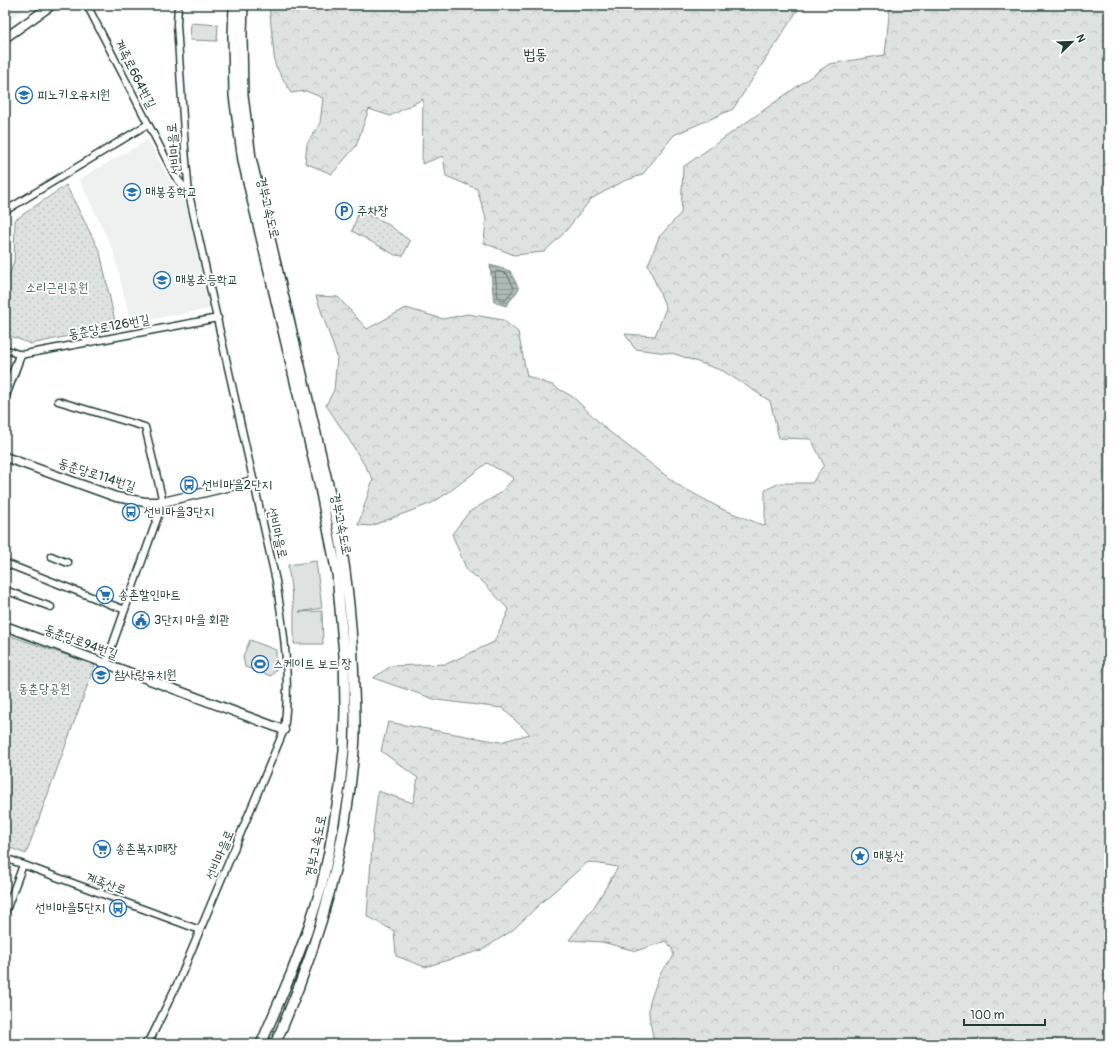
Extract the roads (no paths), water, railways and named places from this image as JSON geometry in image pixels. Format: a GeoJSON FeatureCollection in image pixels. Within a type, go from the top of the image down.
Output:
{"type":"FeatureCollection","features":[{"type":"Feature","properties":{"kind":"highway","name":"경부고속도로"},"geometry":{"type":"LineString","coordinates":[[234,5],[233,78],[238,131],[246,174],[319,483],[337,574],[344,655],[344,750],[333,832],[321,888],[307,932],[261,1044]]}},
{"type":"Feature","properties":{"kind":"highway","name":"경부고속도로"},"geometry":{"type":"LineString","coordinates":[[243,5],[243,95],[251,158],[337,520],[346,571],[354,652],[354,748],[350,788],[341,843],[320,926],[288,1015],[275,1044]]}},
{"type":"Feature","properties":{"kind":"main road"},"geometry":{"type":"LineString","coordinates":[[5,38],[52,5]]}},
{"type":"Feature","properties":{"kind":"main road"},"geometry":{"type":"LineString","coordinates":[[5,396],[20,355]]}},
{"type":"Feature","properties":{"kind":"main road","name":"동춘당로114번길"},"geometry":{"type":"LineString","coordinates":[[5,457],[116,497],[145,502],[163,502],[254,481]]}},
{"type":"Feature","properties":{"kind":"main road","name":"동춘당로94번길"},"geometry":{"type":"LineString","coordinates":[[5,626],[284,730]]}},
{"type":"Feature","properties":{"kind":"street","name":"계족로664번길"},"geometry":{"type":"LineString","coordinates":[[87,5],[175,176],[189,194]]}},
{"type":"Feature","properties":{"kind":"street","name":"선비마을로"},"geometry":{"type":"LineString","coordinates":[[146,1044],[152,1036],[169,1001],[284,730],[287,707],[287,678],[282,615],[270,551],[189,194],[184,149],[177,24],[178,5]]}},
{"type":"Feature","properties":{"kind":"street"},"geometry":{"type":"LineString","coordinates":[[5,211],[148,124]]}},
{"type":"Feature","properties":{"kind":"street","name":"동춘당로126번길"},"geometry":{"type":"LineString","coordinates":[[20,355],[218,318]]}},
{"type":"Feature","properties":{"kind":"street"},"geometry":{"type":"LineString","coordinates":[[5,349],[20,355]]}},
{"type":"Feature","properties":{"kind":"street"},"geometry":{"type":"LineString","coordinates":[[58,401],[145,427],[163,502],[106,664]]}},
{"type":"Feature","properties":{"kind":"street"},"geometry":{"type":"LineString","coordinates":[[51,556],[68,563]]}},
{"type":"Feature","properties":{"kind":"street"},"geometry":{"type":"LineString","coordinates":[[5,563],[125,610]]}},
{"type":"Feature","properties":{"kind":"street"},"geometry":{"type":"LineString","coordinates":[[5,590],[51,607]]}},
{"type":"Feature","properties":{"kind":"street","name":"계족산로"},"geometry":{"type":"LineString","coordinates":[[5,858],[200,930]]}},
{"type":"Feature","properties":{"kind":"street"},"geometry":{"type":"LineString","coordinates":[[5,913],[23,865]]}},
{"type":"Feature","properties":{"kind":"street"},"geometry":{"type":"LineString","coordinates":[[541,1044],[550,1044]]}},
{"type":"Feature","properties":{"kind":"water"},"geometry":{"type":"Polygon","coordinates":[[[490,265],[510,271],[519,289],[506,306],[494,302],[490,265]]]}},
{"type":"Feature","properties":{"kind":"place","name":"피노키오유치원"},"geometry":{"type":"Point","coordinates":[24,95]}},
{"type":"Feature","properties":{"kind":"place","name":"매봉중학교"},"geometry":{"type":"Point","coordinates":[132,192]}},
{"type":"Feature","properties":{"kind":"place","name":"주차장"},"geometry":{"type":"Point","coordinates":[344,211]}},
{"type":"Feature","properties":{"kind":"place","name":"매봉초등학교"},"geometry":{"type":"Point","coordinates":[162,280]}},
{"type":"Feature","properties":{"kind":"place","name":"선비마을2단지"},"geometry":{"type":"Point","coordinates":[189,485]}},
{"type":"Feature","properties":{"kind":"place","name":"선비마을3단지"},"geometry":{"type":"Point","coordinates":[131,512]}},
{"type":"Feature","properties":{"kind":"place","name":"송촌할인마트"},"geometry":{"type":"Point","coordinates":[105,595]}},
{"type":"Feature","properties":{"kind":"place","name":"3단지 마을 회관"},"geometry":{"type":"Point","coordinates":[141,620]}},
{"type":"Feature","properties":{"kind":"place","name":"스케이트 보드 장"},"geometry":{"type":"Point","coordinates":[260,664]}},
{"type":"Feature","properties":{"kind":"place","name":"참사랑유치원"},"geometry":{"type":"Point","coordinates":[101,675]}},
{"type":"Feature","properties":{"kind":"place","name":"송촌복지매장"},"geometry":{"type":"Point","coordinates":[102,849]}},
{"type":"Feature","properties":{"kind":"place","name":"매봉산"},"geometry":{"type":"Point","coordinates":[860,856]}},
{"type":"Feature","properties":{"kind":"place","name":"선비마을5단지"},"geometry":{"type":"Point","coordinates":[118,908]}},
{"type":"Feature","properties":{"kind":"district","name":"법동"},"geometry":{"type":"Point","coordinates":[535,54]}},
{"type":"Feature","properties":{"kind":"park label","name":"소리근린공원"},"geometry":{"type":"Point","coordinates":[57,288]}},
{"type":"Feature","properties":{"kind":"park label","name":"동춘당공원"},"geometry":{"type":"Point","coordinates":[44,689]}}]}
